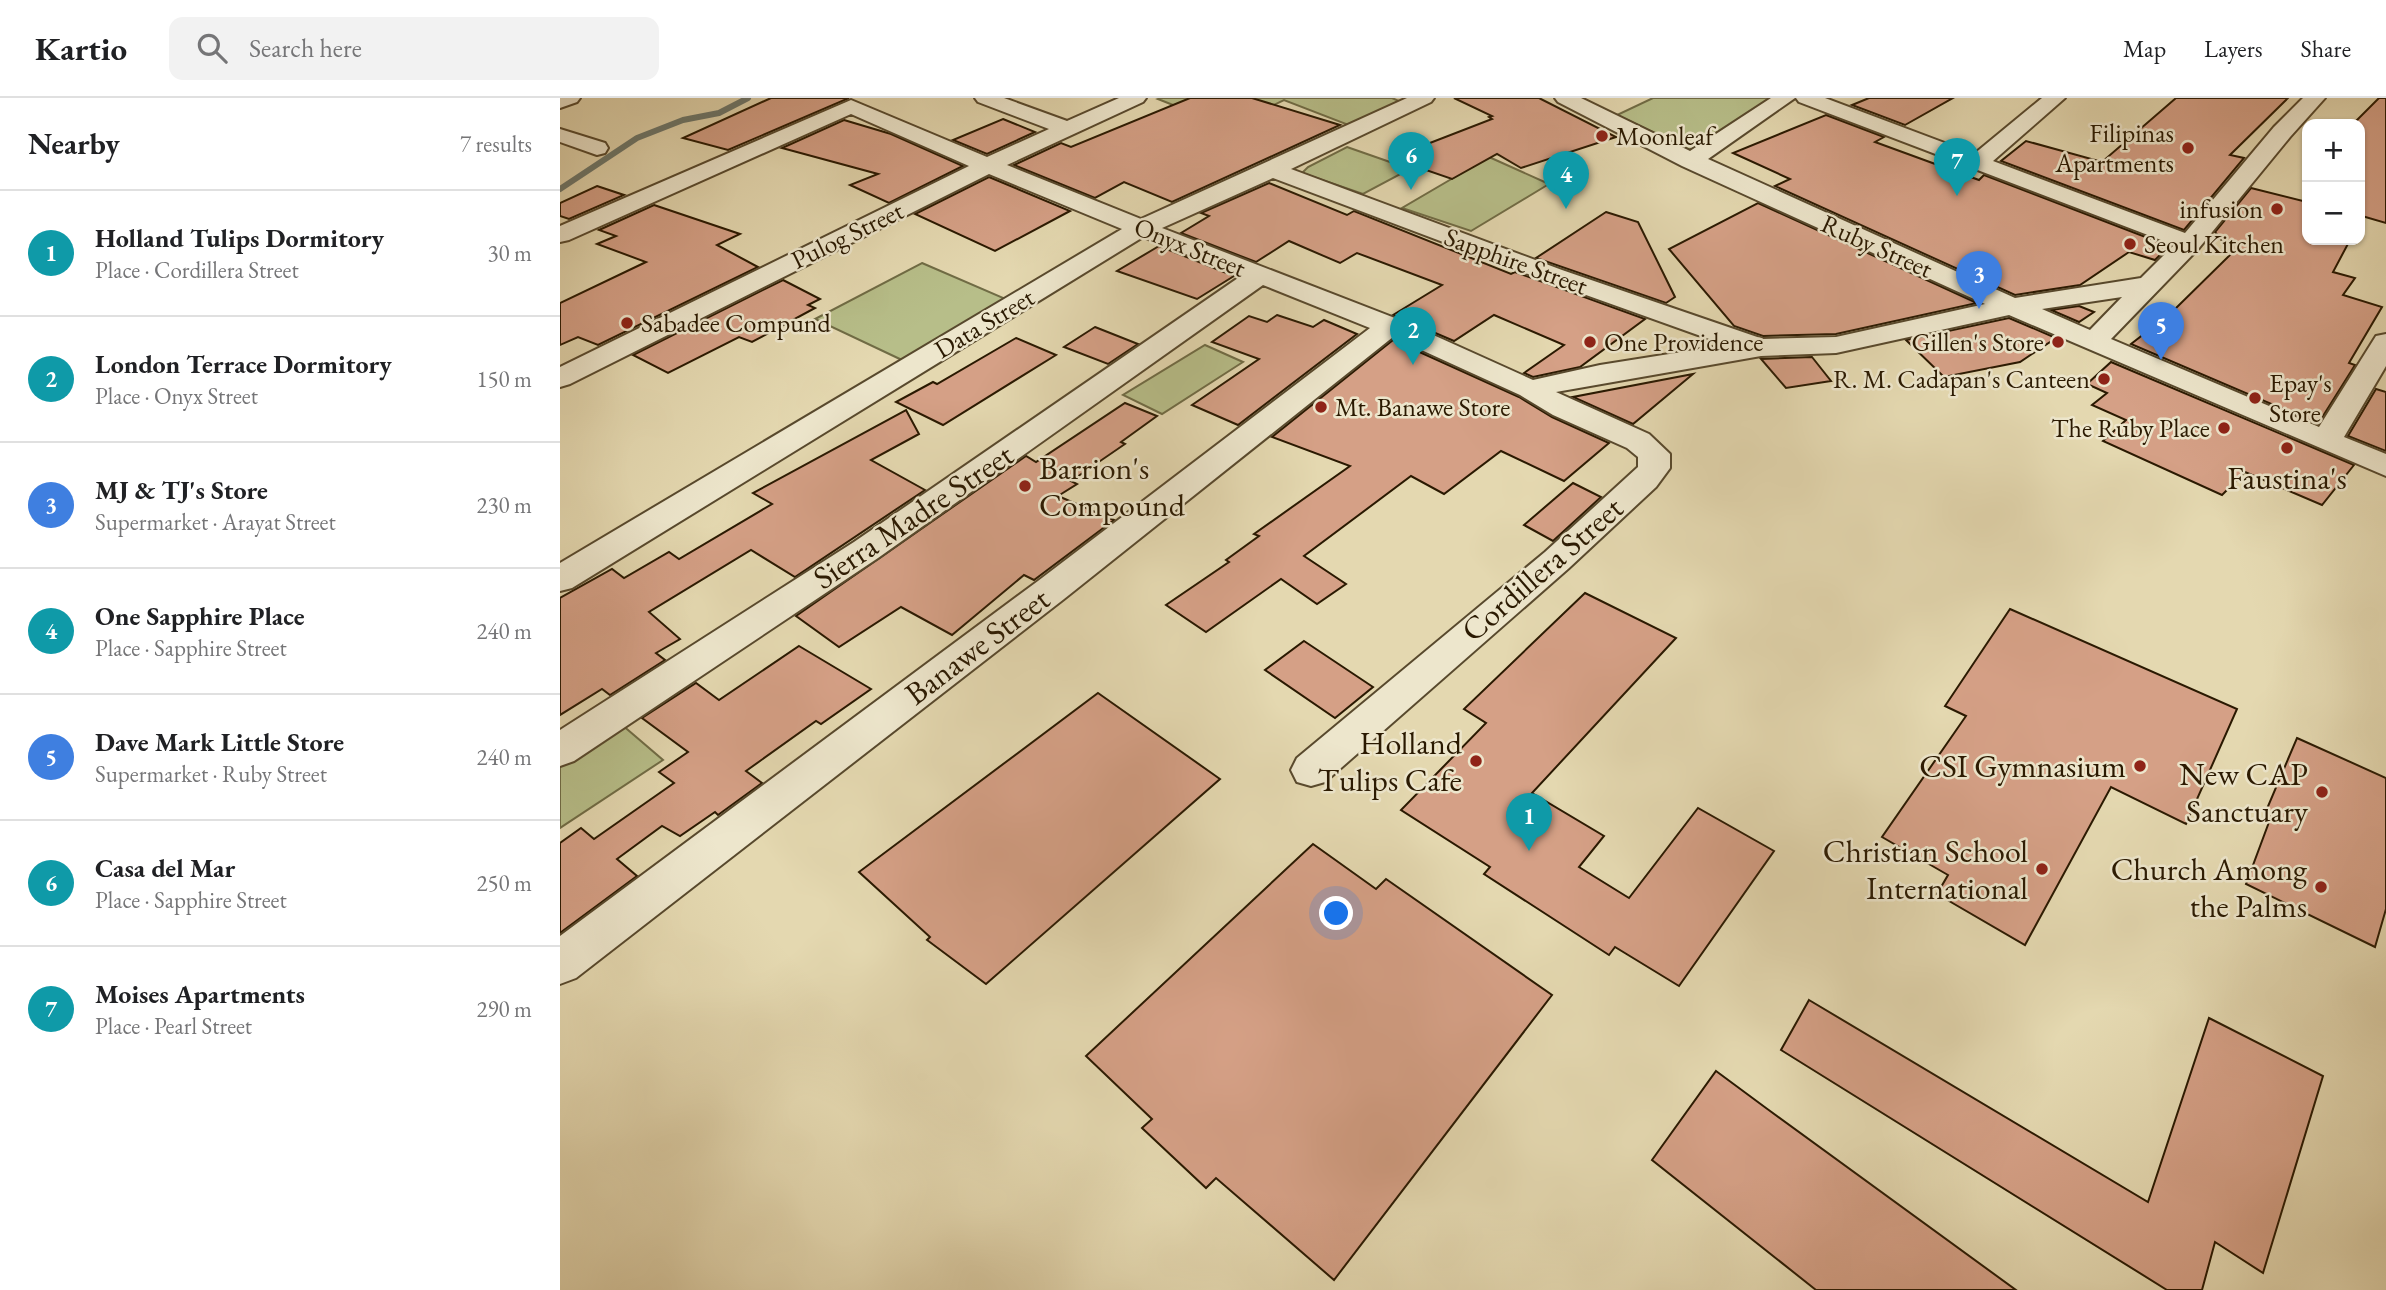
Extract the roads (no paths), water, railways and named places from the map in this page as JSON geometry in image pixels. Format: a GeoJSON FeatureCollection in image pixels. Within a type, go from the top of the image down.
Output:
{"type":"FeatureCollection","features":[{"type":"Feature","properties":{"kind":"street"},"geometry":{"type":"LineString","coordinates":[[560,102],[570,98]]}},
{"type":"Feature","properties":{"kind":"street"},"geometry":{"type":"LineString","coordinates":[[985,98],[1066,128]]}},
{"type":"Feature","properties":{"kind":"street","name":"Pulog Street"},"geometry":{"type":"LineString","coordinates":[[560,378],[988,165],[1136,98]]}},
{"type":"Feature","properties":{"kind":"street","name":"Data Street"},"geometry":{"type":"LineString","coordinates":[[560,579],[1141,228],[1424,98]]}},
{"type":"Feature","properties":{"kind":"street","name":"Ruby Street"},"geometry":{"type":"LineString","coordinates":[[1565,98],[1690,161],[2012,306],[2386,466]]}},
{"type":"Feature","properties":{"kind":"street"},"geometry":{"type":"LineString","coordinates":[[1690,161],[1785,98]]}},
{"type":"Feature","properties":{"kind":"street"},"geometry":{"type":"LineString","coordinates":[[1806,98],[2190,243]]}},
{"type":"Feature","properties":{"kind":"street"},"geometry":{"type":"LineString","coordinates":[[1975,164],[2055,98]]}},
{"type":"Feature","properties":{"kind":"street"},"geometry":{"type":"LineString","coordinates":[[2094,341],[2190,243],[2282,132],[2315,98]]}},
{"type":"Feature","properties":{"kind":"street","name":"Onyx Street"},"geometry":{"type":"LineString","coordinates":[[560,235],[851,106],[1141,228],[1390,326],[1530,389]]}},
{"type":"Feature","properties":{"kind":"street"},"geometry":{"type":"LineString","coordinates":[[560,135],[597,148]]}},
{"type":"Feature","properties":{"kind":"street","name":"Sapphire Street"},"geometry":{"type":"LineString","coordinates":[[1272,170],[1761,348]]}},
{"type":"Feature","properties":{"kind":"street","name":"Sierra Madre Street"},"geometry":{"type":"LineString","coordinates":[[560,750],[866,550],[1260,275]]}},
{"type":"Feature","properties":{"kind":"street"},"geometry":{"type":"LineString","coordinates":[[1530,389],[1600,374],[1761,348],[1836,345],[2012,306],[2149,285]]}},
{"type":"Feature","properties":{"kind":"street","name":"Banawe Street"},"geometry":{"type":"LineString","coordinates":[[560,963],[1051,590],[1390,326]]}},
{"type":"Feature","properties":{"kind":"street"},"geometry":{"type":"LineString","coordinates":[[2326,441],[2386,342]]}},
{"type":"Feature","properties":{"kind":"street","name":"Cordillera Street"},"geometry":{"type":"LineString","coordinates":[[1311,770],[1557,560],[1645,480],[1654,468],[1654,454],[1638,441],[1564,409],[1530,389]]}},
{"type":"Feature","properties":{"kind":"waterway"},"geometry":{"type":"LineString","coordinates":[[560,189],[637,138],[683,120],[719,113],[748,98]]}},
{"type":"Feature","properties":{"kind":"place","name":"Moonleaf"},"geometry":{"type":"Point","coordinates":[1602,136]}},
{"type":"Feature","properties":{"kind":"place","name":"Filipinas Apartments"},"geometry":{"type":"Point","coordinates":[2188,148]}},
{"type":"Feature","properties":{"kind":"place","name":"Casa del Mar"},"geometry":{"type":"Point","coordinates":[1411,190]}},
{"type":"Feature","properties":{"kind":"place","name":"Moises Apartments"},"geometry":{"type":"Point","coordinates":[1957,196]}},
{"type":"Feature","properties":{"kind":"place","name":"One Sapphire Place"},"geometry":{"type":"Point","coordinates":[1566,209]}},
{"type":"Feature","properties":{"kind":"place","name":"infusion"},"geometry":{"type":"Point","coordinates":[2277,209]}},
{"type":"Feature","properties":{"kind":"place","name":"Seoul Kitchen"},"geometry":{"type":"Point","coordinates":[2130,244]}},
{"type":"Feature","properties":{"kind":"place","name":"MJ & TJ's Store"},"geometry":{"type":"Point","coordinates":[1979,309]}},
{"type":"Feature","properties":{"kind":"place","name":"Sabadee Compund"},"geometry":{"type":"Point","coordinates":[627,323]}},
{"type":"Feature","properties":{"kind":"place","name":"One Providence"},"geometry":{"type":"Point","coordinates":[1590,342]}},
{"type":"Feature","properties":{"kind":"place","name":"Gillen's Store"},"geometry":{"type":"Point","coordinates":[2058,342]}},
{"type":"Feature","properties":{"kind":"place","name":"Dave Mark Little Store"},"geometry":{"type":"Point","coordinates":[2161,360]}},
{"type":"Feature","properties":{"kind":"place","name":"London Terrace Dormitory"},"geometry":{"type":"Point","coordinates":[1413,365]}},
{"type":"Feature","properties":{"kind":"place","name":"R. M. Cadapan's Canteen"},"geometry":{"type":"Point","coordinates":[2104,379]}},
{"type":"Feature","properties":{"kind":"place","name":"Epay's Store"},"geometry":{"type":"Point","coordinates":[2255,398]}},
{"type":"Feature","properties":{"kind":"place","name":"Mt. Banawe Store"},"geometry":{"type":"Point","coordinates":[1321,407]}},
{"type":"Feature","properties":{"kind":"place","name":"The Ruby Place"},"geometry":{"type":"Point","coordinates":[2224,428]}},
{"type":"Feature","properties":{"kind":"place","name":"Faustina's"},"geometry":{"type":"Point","coordinates":[2287,448]}},
{"type":"Feature","properties":{"kind":"place","name":"Barrion's Compound"},"geometry":{"type":"Point","coordinates":[1025,486]}},
{"type":"Feature","properties":{"kind":"place","name":"Holland Tulips Cafe"},"geometry":{"type":"Point","coordinates":[1476,761]}},
{"type":"Feature","properties":{"kind":"place","name":"CSI Gymnasium"},"geometry":{"type":"Point","coordinates":[2140,766]}},
{"type":"Feature","properties":{"kind":"place","name":"New CAP Sanctuary"},"geometry":{"type":"Point","coordinates":[2322,792]}},
{"type":"Feature","properties":{"kind":"place","name":"Holland Tulips Dormitory"},"geometry":{"type":"Point","coordinates":[1529,851]}},
{"type":"Feature","properties":{"kind":"place","name":"Christian School International"},"geometry":{"type":"Point","coordinates":[2042,869]}},
{"type":"Feature","properties":{"kind":"place","name":"Church Among the Palms"},"geometry":{"type":"Point","coordinates":[2321,887]}}]}
